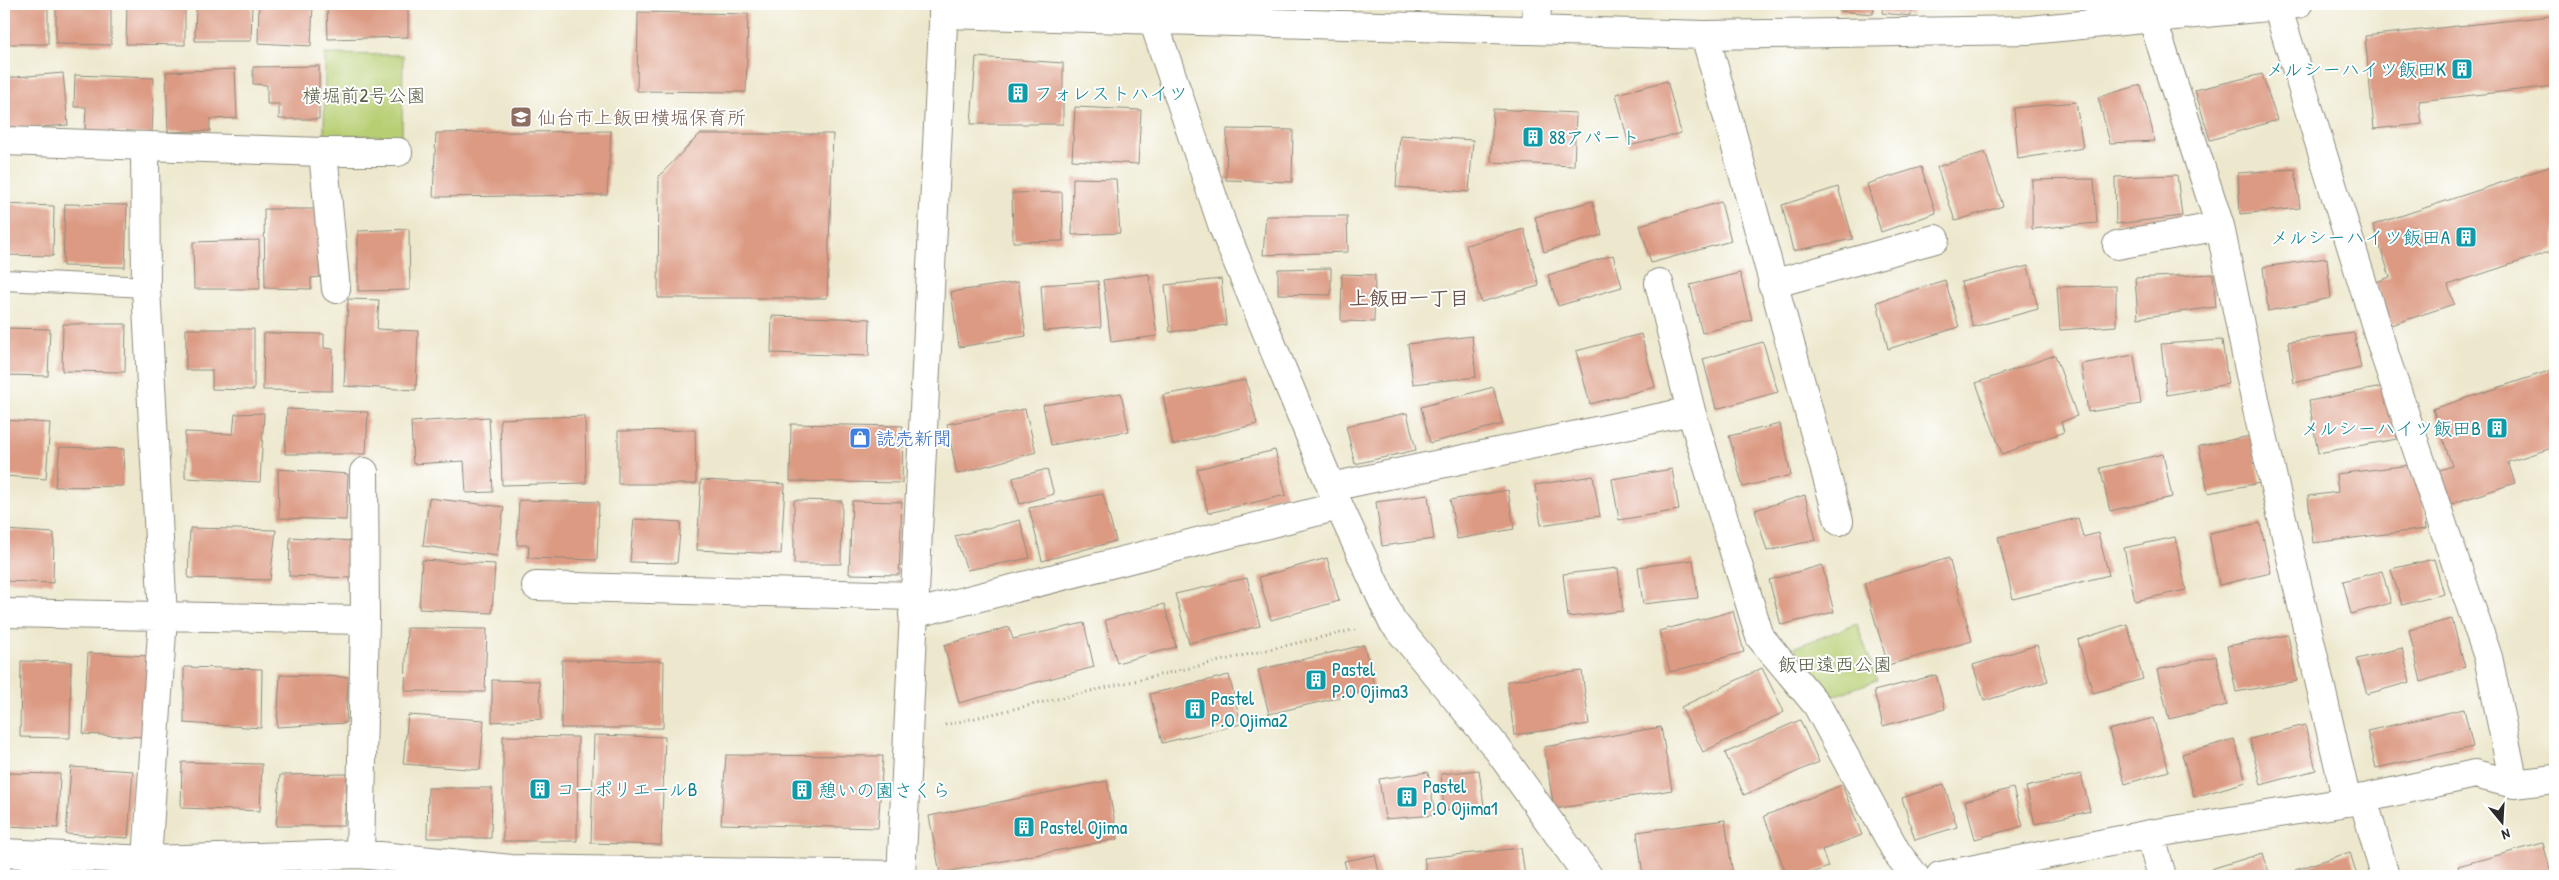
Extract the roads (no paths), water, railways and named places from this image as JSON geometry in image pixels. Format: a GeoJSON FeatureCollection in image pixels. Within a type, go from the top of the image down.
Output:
{"type":"FeatureCollection","features":[{"type":"Feature","properties":{"kind":"street"},"geometry":{"type":"LineString","coordinates":[[4,854],[148,868],[360,854],[512,872],[901,875],[943,9],[1153,20],[1214,12],[1536,17],[1705,35],[2030,30],[2287,5],[2386,359],[2488,657],[2514,784]]}},
{"type":"Feature","properties":{"kind":"street"},"geometry":{"type":"LineString","coordinates":[[2152,18],[2220,226],[2258,409],[2355,800],[2385,876]]}},
{"type":"Feature","properties":{"kind":"street"},"geometry":{"type":"LineString","coordinates":[[1153,20],[1223,227],[1335,496],[1392,621],[1496,747],[1588,876]]}},
{"type":"Feature","properties":{"kind":"street"},"geometry":{"type":"LineString","coordinates":[[1705,35],[1772,284],[1839,521]]}},
{"type":"Feature","properties":{"kind":"street"},"geometry":{"type":"LineString","coordinates":[[4,141],[323,152],[398,152]]}},
{"type":"Feature","properties":{"kind":"street"},"geometry":{"type":"LineString","coordinates":[[145,146],[146,287],[163,617],[148,868]]}},
{"type":"Feature","properties":{"kind":"street"},"geometry":{"type":"LineString","coordinates":[[323,152],[336,289]]}},
{"type":"Feature","properties":{"kind":"street"},"geometry":{"type":"LineString","coordinates":[[2117,245],[2220,226]]}},
{"type":"Feature","properties":{"kind":"street"},"geometry":{"type":"LineString","coordinates":[[1772,284],[1935,239]]}},
{"type":"Feature","properties":{"kind":"street"},"geometry":{"type":"LineString","coordinates":[[1659,283],[1691,411],[1760,636],[1817,705],[1897,853],[1915,876]]}},
{"type":"Feature","properties":{"kind":"street"},"geometry":{"type":"LineString","coordinates":[[536,586],[914,605],[1335,496],[1691,411]]}},
{"type":"Feature","properties":{"kind":"street"},"geometry":{"type":"LineString","coordinates":[[360,854],[366,620],[364,472]]}},
{"type":"Feature","properties":{"kind":"street"},"geometry":{"type":"LineString","coordinates":[[4,613],[366,620]]}},
{"type":"Feature","properties":{"kind":"street"},"geometry":{"type":"LineString","coordinates":[[1940,876],[2150,834],[2355,800],[2475,774],[2514,784],[2555,779]]}},
{"type":"Feature","properties":{"kind":"street"},"geometry":{"type":"LineString","coordinates":[[2150,834],[2162,876]]}},
{"type":"Feature","properties":{"kind":"lane"},"geometry":{"type":"LineString","coordinates":[[4,280],[146,287]]}},
{"type":"Feature","properties":{"kind":"place","name":"メルシーハイツ飯田K"},"geometry":{"type":"Point","coordinates":[2462,69]}},
{"type":"Feature","properties":{"kind":"place","name":"フォレストハイツ"},"geometry":{"type":"Point","coordinates":[1018,93]}},
{"type":"Feature","properties":{"kind":"place","name":"仙台市上飯田横堀保育所"},"geometry":{"type":"Point","coordinates":[521,117]}},
{"type":"Feature","properties":{"kind":"place","name":"88アパート"},"geometry":{"type":"Point","coordinates":[1533,137]}},
{"type":"Feature","properties":{"kind":"place","name":"メルシーハイツ飯田A"},"geometry":{"type":"Point","coordinates":[2466,237]}},
{"type":"Feature","properties":{"kind":"place","name":"メルシーハイツ飯田B"},"geometry":{"type":"Point","coordinates":[2497,428]}},
{"type":"Feature","properties":{"kind":"place","name":"読売新聞"},"geometry":{"type":"Point","coordinates":[860,438]}},
{"type":"Feature","properties":{"kind":"place","name":"Pastel P.O Ojima3"},"geometry":{"type":"Point","coordinates":[1316,680]}},
{"type":"Feature","properties":{"kind":"place","name":"Pastel P.O Ojima2"},"geometry":{"type":"Point","coordinates":[1195,709]}},
{"type":"Feature","properties":{"kind":"place","name":"コーポリエールB"},"geometry":{"type":"Point","coordinates":[540,789]}},
{"type":"Feature","properties":{"kind":"place","name":"憩いの園さくら"},"geometry":{"type":"Point","coordinates":[802,790]}},
{"type":"Feature","properties":{"kind":"place","name":"Pastel P.O Ojima1"},"geometry":{"type":"Point","coordinates":[1407,797]}},
{"type":"Feature","properties":{"kind":"place","name":"Pastel Ojima"},"geometry":{"type":"Point","coordinates":[1024,827]}},
{"type":"Feature","properties":{"kind":"district","name":"上飯田一丁目"},"geometry":{"type":"Point","coordinates":[1409,298]}},
{"type":"Feature","properties":{"kind":"park label","name":"横堀前2号公園"},"geometry":{"type":"Point","coordinates":[364,95]}},
{"type":"Feature","properties":{"kind":"park label","name":"飯田遠西公園"},"geometry":{"type":"Point","coordinates":[1835,664]}}]}
